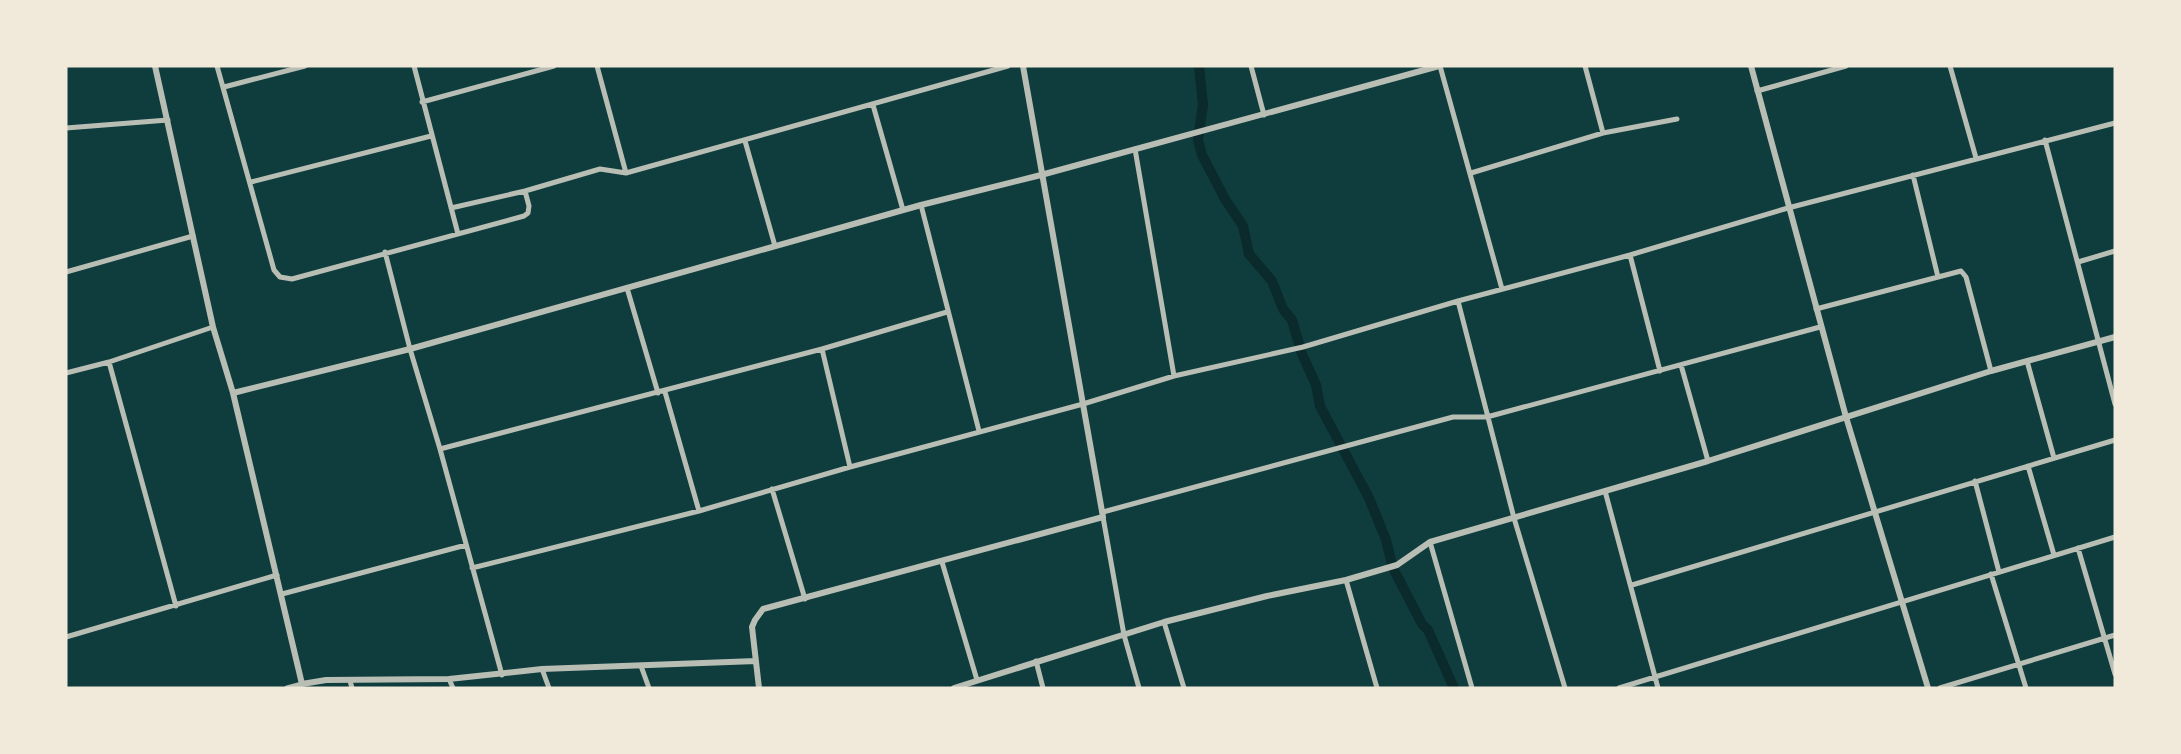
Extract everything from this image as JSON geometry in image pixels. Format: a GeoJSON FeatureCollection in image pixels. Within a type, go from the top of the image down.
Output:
{"type":"FeatureCollection","features":[{"type":"Feature","properties":{"kind":"street"},"geometry":{"type":"LineString","coordinates":[[155,66],[213,327],[233,393],[282,594],[300,686]]}},
{"type":"Feature","properties":{"kind":"street"},"geometry":{"type":"LineString","coordinates":[[217,66],[251,182],[274,270],[280,277],[292,279],[524,216],[528,213],[529,206],[525,191]]}},
{"type":"Feature","properties":{"kind":"street"},"geometry":{"type":"LineString","coordinates":[[224,87],[305,66]]}},
{"type":"Feature","properties":{"kind":"street"},"geometry":{"type":"LineString","coordinates":[[414,66],[458,234]]}},
{"type":"Feature","properties":{"kind":"street"},"geometry":{"type":"LineString","coordinates":[[422,102],[554,66]]}},
{"type":"Feature","properties":{"kind":"street"},"geometry":{"type":"LineString","coordinates":[[597,66],[626,172]]}},
{"type":"Feature","properties":{"kind":"street"},"geometry":{"type":"LineString","coordinates":[[451,208],[525,191],[600,169],[626,172],[746,141],[1008,66]]}},
{"type":"Feature","properties":{"kind":"street"},"geometry":{"type":"LineString","coordinates":[[1023,66],[1124,635],[1139,688]]}},
{"type":"Feature","properties":{"kind":"street"},"geometry":{"type":"LineString","coordinates":[[1251,66],[1264,115]]}},
{"type":"Feature","properties":{"kind":"street"},"geometry":{"type":"LineString","coordinates":[[233,393],[410,349],[921,205],[1041,175],[1440,66],[1502,289]]}},
{"type":"Feature","properties":{"kind":"street"},"geometry":{"type":"LineString","coordinates":[[1584,66],[1603,133]]}},
{"type":"Feature","properties":{"kind":"street"},"geometry":{"type":"LineString","coordinates":[[1751,66],[1820,328],[1928,688]]}},
{"type":"Feature","properties":{"kind":"street"},"geometry":{"type":"LineString","coordinates":[[1757,91],[1846,66]]}},
{"type":"Feature","properties":{"kind":"street"},"geometry":{"type":"LineString","coordinates":[[1950,66],[1976,158]]}},
{"type":"Feature","properties":{"kind":"street"},"geometry":{"type":"LineString","coordinates":[[873,105],[903,210]]}},
{"type":"Feature","properties":{"kind":"street"},"geometry":{"type":"LineString","coordinates":[[1471,173],[1603,133],[1677,119]]}},
{"type":"Feature","properties":{"kind":"street"},"geometry":{"type":"LineString","coordinates":[[66,128],[168,120]]}},
{"type":"Feature","properties":{"kind":"street"},"geometry":{"type":"LineString","coordinates":[[472,568],[699,511],[850,467],[1082,404],[1174,376],[1300,348],[1458,301],[1630,255],[1788,208],[2115,123]]}},
{"type":"Feature","properties":{"kind":"street"},"geometry":{"type":"LineString","coordinates":[[251,182],[431,136]]}},
{"type":"Feature","properties":{"kind":"street"},"geometry":{"type":"LineString","coordinates":[[2045,140],[2115,404]]}},
{"type":"Feature","properties":{"kind":"street"},"geometry":{"type":"LineString","coordinates":[[746,141],[775,246]]}},
{"type":"Feature","properties":{"kind":"street"},"geometry":{"type":"LineString","coordinates":[[1135,149],[1174,376]]}},
{"type":"Feature","properties":{"kind":"street"},"geometry":{"type":"LineString","coordinates":[[1913,174],[1938,277]]}},
{"type":"Feature","properties":{"kind":"street"},"geometry":{"type":"LineString","coordinates":[[921,205],[947,312],[980,431]]}},
{"type":"Feature","properties":{"kind":"street"},"geometry":{"type":"LineString","coordinates":[[66,272],[194,236]]}},
{"type":"Feature","properties":{"kind":"street"},"geometry":{"type":"LineString","coordinates":[[2078,262],[2115,251]]}},
{"type":"Feature","properties":{"kind":"street"},"geometry":{"type":"LineString","coordinates":[[386,252],[410,349],[440,449],[502,675]]}},
{"type":"Feature","properties":{"kind":"street"},"geometry":{"type":"LineString","coordinates":[[1630,255],[1660,370]]}},
{"type":"Feature","properties":{"kind":"street"},"geometry":{"type":"LineString","coordinates":[[1816,310],[1957,271],[1964,273],[1992,371]]}},
{"type":"Feature","properties":{"kind":"street"},"geometry":{"type":"LineString","coordinates":[[627,288],[658,393]]}},
{"type":"Feature","properties":{"kind":"street"},"geometry":{"type":"LineString","coordinates":[[1458,301],[1486,417],[1565,688]]}},
{"type":"Feature","properties":{"kind":"street"},"geometry":{"type":"LineString","coordinates":[[440,449],[822,350],[947,312]]}},
{"type":"Feature","properties":{"kind":"street"},"geometry":{"type":"LineString","coordinates":[[66,374],[109,362],[213,327]]}},
{"type":"Feature","properties":{"kind":"street"},"geometry":{"type":"LineString","coordinates":[[760,688],[752,627],[754,620],[763,609],[942,562],[1308,455],[1346,448],[1453,417],[1486,417],[1820,328]]}},
{"type":"Feature","properties":{"kind":"street"},"geometry":{"type":"LineString","coordinates":[[954,688],[1164,622],[1267,596],[1346,580],[1397,566],[1430,542],[1708,461],[1992,371],[2115,337]]}},
{"type":"Feature","properties":{"kind":"street"},"geometry":{"type":"LineString","coordinates":[[822,350],[850,467]]}},
{"type":"Feature","properties":{"kind":"street"},"geometry":{"type":"LineString","coordinates":[[2027,361],[2054,458]]}},
{"type":"Feature","properties":{"kind":"street"},"geometry":{"type":"LineString","coordinates":[[109,362],[176,606]]}},
{"type":"Feature","properties":{"kind":"street"},"geometry":{"type":"LineString","coordinates":[[1681,365],[1708,461]]}},
{"type":"Feature","properties":{"kind":"street"},"geometry":{"type":"LineString","coordinates":[[665,392],[699,511]]}},
{"type":"Feature","properties":{"kind":"street"},"geometry":{"type":"LineString","coordinates":[[1632,585],[2115,440]]}},
{"type":"Feature","properties":{"kind":"street"},"geometry":{"type":"LineString","coordinates":[[2028,466],[2054,555]]}},
{"type":"Feature","properties":{"kind":"street"},"geometry":{"type":"LineString","coordinates":[[1975,482],[1999,572]]}},
{"type":"Feature","properties":{"kind":"street"},"geometry":{"type":"LineString","coordinates":[[772,489],[805,599]]}},
{"type":"Feature","properties":{"kind":"street"},"geometry":{"type":"LineString","coordinates":[[1605,491],[1632,585],[1658,688]]}},
{"type":"Feature","properties":{"kind":"street"},"geometry":{"type":"LineString","coordinates":[[1619,688],[2115,537]]}},
{"type":"Feature","properties":{"kind":"street"},"geometry":{"type":"LineString","coordinates":[[1430,542],[1472,688]]}},
{"type":"Feature","properties":{"kind":"street"},"geometry":{"type":"LineString","coordinates":[[282,594],[466,545]]}},
{"type":"Feature","properties":{"kind":"street"},"geometry":{"type":"LineString","coordinates":[[2078,548],[2115,674]]}},
{"type":"Feature","properties":{"kind":"street"},"geometry":{"type":"LineString","coordinates":[[942,562],[977,680]]}},
{"type":"Feature","properties":{"kind":"street"},"geometry":{"type":"LineString","coordinates":[[1992,574],[2026,688]]}},
{"type":"Feature","properties":{"kind":"street"},"geometry":{"type":"LineString","coordinates":[[66,637],[277,575]]}},
{"type":"Feature","properties":{"kind":"street"},"geometry":{"type":"LineString","coordinates":[[1346,580],[1377,688]]}},
{"type":"Feature","properties":{"kind":"street"},"geometry":{"type":"LineString","coordinates":[[1164,622],[1184,688]]}},
{"type":"Feature","properties":{"kind":"street"},"geometry":{"type":"LineString","coordinates":[[1940,688],[2115,635]]}},
{"type":"Feature","properties":{"kind":"street"},"geometry":{"type":"LineString","coordinates":[[287,688],[326,680],[450,679],[502,675],[542,669],[756,661]]}},
{"type":"Feature","properties":{"kind":"street"},"geometry":{"type":"LineString","coordinates":[[1036,661],[1043,688]]}},
{"type":"Feature","properties":{"kind":"street"},"geometry":{"type":"LineString","coordinates":[[641,666],[649,688]]}},
{"type":"Feature","properties":{"kind":"street"},"geometry":{"type":"LineString","coordinates":[[542,669],[549,688]]}},
{"type":"Feature","properties":{"kind":"street"},"geometry":{"type":"LineString","coordinates":[[450,679],[453,688]]}},
{"type":"Feature","properties":{"kind":"street"},"geometry":{"type":"LineString","coordinates":[[350,681],[352,688]]}},
{"type":"Feature","properties":{"kind":"waterway"},"geometry":{"type":"LineString","coordinates":[[1199,66],[1203,105],[1198,140],[1202,155],[1225,199],[1243,226],[1249,254],[1272,281],[1283,309],[1292,320],[1302,354],[1316,385],[1320,406],[1369,498],[1386,540],[1393,568],[1422,624],[1428,630],[1454,688]]}}]}
